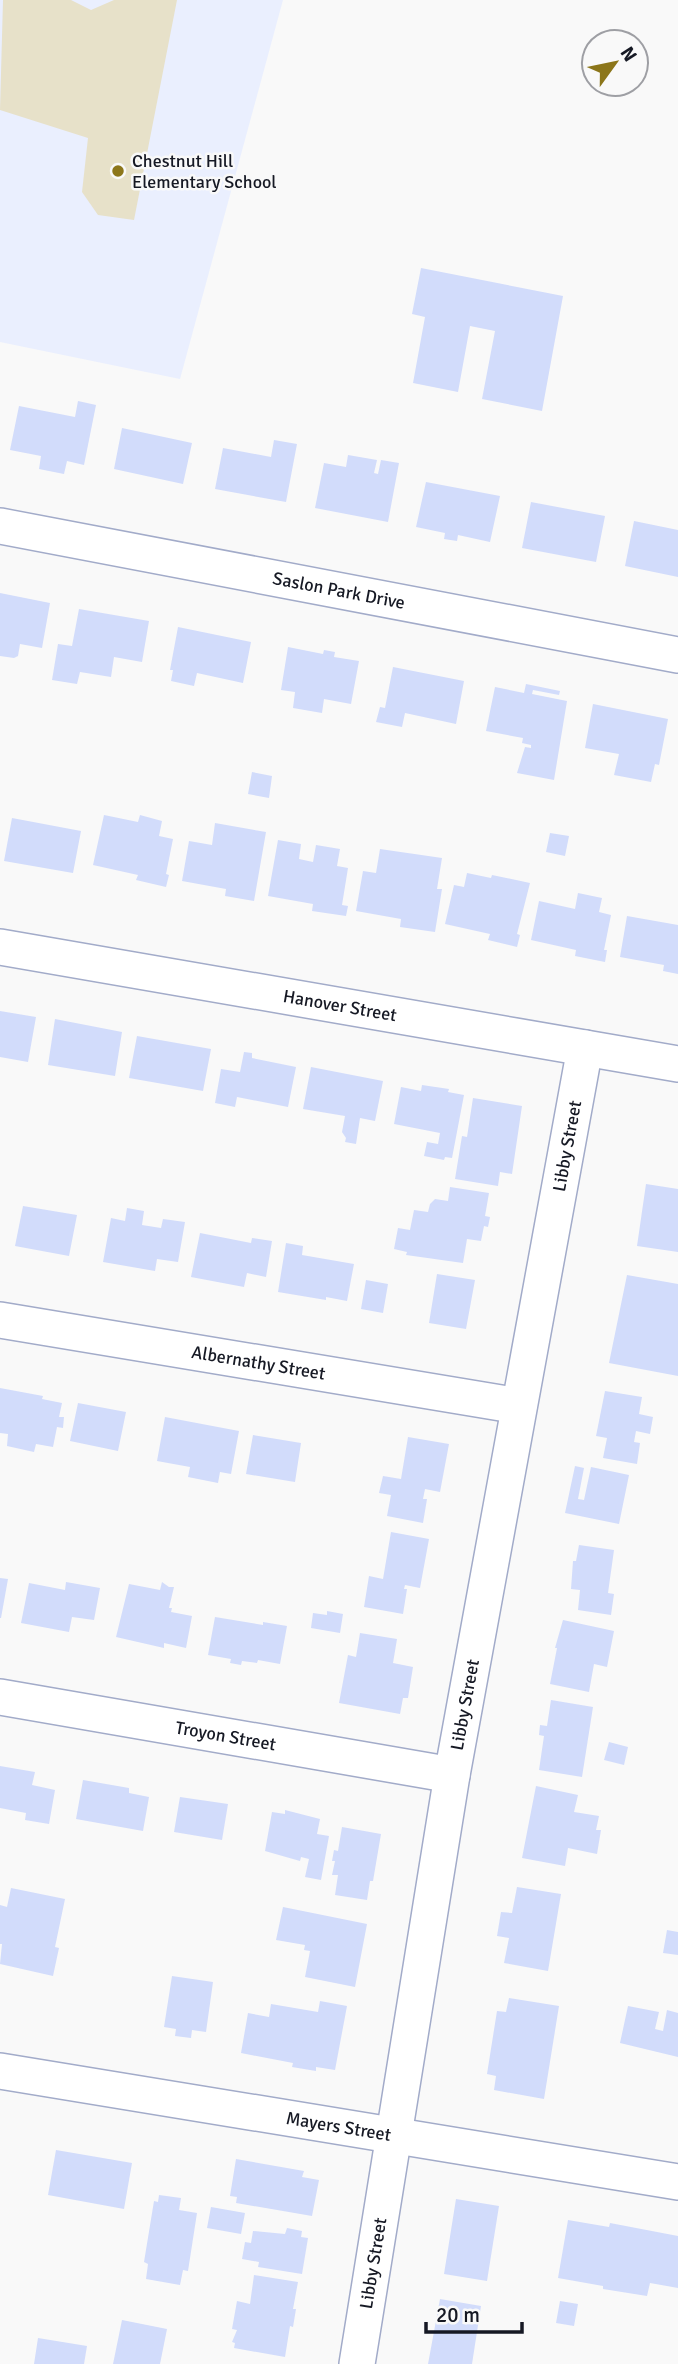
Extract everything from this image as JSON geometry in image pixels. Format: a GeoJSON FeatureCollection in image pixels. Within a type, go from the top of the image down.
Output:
{"type":"FeatureCollection","features":[{"type":"Feature","properties":{"kind":"street","name":"Saslon Park Drive"},"geometry":{"type":"LineString","coordinates":[[0,526],[678,655]]}},
{"type":"Feature","properties":{"kind":"street","name":"Hanover Street"},"geometry":{"type":"LineString","coordinates":[[0,947],[678,1064]]}},
{"type":"Feature","properties":{"kind":"street","name":"Libby Street"},"geometry":{"type":"LineString","coordinates":[[357,2364],[452,1775],[584,1048]]}},
{"type":"Feature","properties":{"kind":"street","name":"Albernathy Street"},"geometry":{"type":"LineString","coordinates":[[0,1320],[519,1406]]}},
{"type":"Feature","properties":{"kind":"street","name":"Troyon Street"},"geometry":{"type":"LineString","coordinates":[[0,1697],[452,1775]]}},
{"type":"Feature","properties":{"kind":"street","name":"Mayers Street"},"geometry":{"type":"LineString","coordinates":[[0,2071],[678,2182]]}},
{"type":"Feature","properties":{"kind":"shaded area","name":"Chestnut Hill Elementary School"},"geometry":{"type":"Polygon","coordinates":[[[0,0],[283,0],[180,379],[0,342],[0,0]]]}},
{"type":"Feature","properties":{"kind":"shaded area"},"geometry":{"type":"Polygon","coordinates":[[[3,0],[71,0],[91,10],[114,0],[177,0],[134,220],[98,215],[82,192],[88,138],[0,110],[3,0]]]}},
{"type":"Feature","properties":{"kind":"building"},"geometry":{"type":"Polygon","coordinates":[[[421,268],[563,296],[542,411],[482,399],[495,331],[470,326],[458,392],[413,383],[425,317],[412,314],[421,268]]]}},
{"type":"Feature","properties":{"kind":"building"},"geometry":{"type":"Polygon","coordinates":[[[78,401],[96,405],[84,465],[67,461],[64,474],[39,469],[41,456],[10,450],[19,406],[75,417],[78,401]]]}},
{"type":"Feature","properties":{"kind":"building"},"geometry":{"type":"Polygon","coordinates":[[[122,428],[192,443],[183,484],[114,469],[122,428]]]}},
{"type":"Feature","properties":{"kind":"building"},"geometry":{"type":"Polygon","coordinates":[[[274,440],[297,444],[286,502],[215,489],[223,448],[271,457],[274,440]]]}},
{"type":"Feature","properties":{"kind":"building"},"geometry":{"type":"Polygon","coordinates":[[[348,455],[377,460],[374,473],[378,474],[381,460],[399,463],[388,522],[315,508],[324,463],[346,467],[348,455]]]}},
{"type":"Feature","properties":{"kind":"building"},"geometry":{"type":"Polygon","coordinates":[[[426,482],[500,496],[490,542],[458,535],[457,541],[444,539],[445,533],[416,527],[426,482]]]}},
{"type":"Feature","properties":{"kind":"building"},"geometry":{"type":"Polygon","coordinates":[[[531,502],[605,516],[596,562],[522,548],[531,502]]]}},
{"type":"Feature","properties":{"kind":"building"},"geometry":{"type":"Polygon","coordinates":[[[634,521],[678,530],[678,577],[625,566],[634,521]]]}},
{"type":"Feature","properties":{"kind":"building"},"geometry":{"type":"Polygon","coordinates":[[[0,593],[50,603],[42,648],[20,644],[18,656],[0,656],[0,593]]]}},
{"type":"Feature","properties":{"kind":"building"},"geometry":{"type":"Polygon","coordinates":[[[79,609],[149,621],[142,662],[114,657],[111,677],[80,672],[77,684],[52,680],[58,644],[72,646],[79,609]]]}},
{"type":"Feature","properties":{"kind":"building"},"geometry":{"type":"Polygon","coordinates":[[[178,627],[251,642],[243,683],[197,673],[194,686],[171,681],[173,670],[170,670],[178,627]]]}},
{"type":"Feature","properties":{"kind":"building"},"geometry":{"type":"Polygon","coordinates":[[[288,647],[323,654],[324,650],[335,652],[334,657],[359,661],[351,704],[324,699],[322,713],[293,708],[295,692],[281,690],[288,647]]]}},
{"type":"Feature","properties":{"kind":"building"},"geometry":{"type":"Polygon","coordinates":[[[393,667],[464,681],[456,724],[405,713],[402,727],[376,722],[380,707],[385,708],[393,667]]]}},
{"type":"Feature","properties":{"kind":"building"},"geometry":{"type":"Polygon","coordinates":[[[526,684],[560,691],[559,695],[533,690],[532,694],[567,701],[554,780],[517,773],[525,747],[531,748],[531,745],[522,743],[523,738],[486,731],[495,687],[524,693],[526,684]]]}},
{"type":"Feature","properties":{"kind":"building"},"geometry":{"type":"Polygon","coordinates":[[[593,704],[668,719],[659,765],[655,764],[651,782],[614,775],[619,754],[585,748],[593,704]]]}},
{"type":"Feature","properties":{"kind":"building"},"geometry":{"type":"Polygon","coordinates":[[[252,772],[272,776],[269,798],[248,794],[252,772]]]}},
{"type":"Feature","properties":{"kind":"building"},"geometry":{"type":"Polygon","coordinates":[[[104,815],[138,822],[140,815],[162,821],[159,836],[173,839],[166,887],[136,880],[138,875],[93,865],[104,815]]]}},
{"type":"Feature","properties":{"kind":"building"},"geometry":{"type":"Polygon","coordinates":[[[12,818],[81,831],[73,873],[4,861],[12,818]]]}},
{"type":"Feature","properties":{"kind":"building"},"geometry":{"type":"Polygon","coordinates":[[[215,823],[266,832],[254,901],[225,896],[226,889],[182,881],[189,841],[212,845],[215,823]]]}},
{"type":"Feature","properties":{"kind":"building"},"geometry":{"type":"Polygon","coordinates":[[[550,833],[569,836],[565,856],[546,852],[550,833]]]}},
{"type":"Feature","properties":{"kind":"building"},"geometry":{"type":"Polygon","coordinates":[[[278,840],[301,844],[299,859],[313,862],[316,845],[340,849],[337,866],[348,868],[342,905],[348,906],[346,916],[312,911],[313,904],[268,896],[278,840]]]}},
{"type":"Feature","properties":{"kind":"building"},"geometry":{"type":"Polygon","coordinates":[[[380,849],[442,858],[437,889],[442,889],[435,932],[400,927],[401,919],[356,911],[363,871],[376,873],[380,849]]]}},
{"type":"Feature","properties":{"kind":"building"},"geometry":{"type":"Polygon","coordinates":[[[467,873],[530,883],[517,934],[520,935],[517,947],[488,940],[490,934],[445,924],[454,885],[464,887],[467,873]]]}},
{"type":"Feature","properties":{"kind":"building"},"geometry":{"type":"Polygon","coordinates":[[[578,893],[602,898],[599,912],[611,915],[604,950],[607,950],[605,962],[575,956],[576,950],[531,940],[539,901],[575,909],[578,893]]]}},
{"type":"Feature","properties":{"kind":"building"},"geometry":{"type":"Polygon","coordinates":[[[627,916],[678,925],[678,974],[663,971],[664,965],[620,957],[627,916]]]}},
{"type":"Feature","properties":{"kind":"building"},"geometry":{"type":"Polygon","coordinates":[[[0,1011],[36,1017],[28,1062],[0,1057],[0,1011]]]}},
{"type":"Feature","properties":{"kind":"building"},"geometry":{"type":"Polygon","coordinates":[[[55,1019],[122,1032],[115,1076],[48,1065],[55,1019]]]}},
{"type":"Feature","properties":{"kind":"building"},"geometry":{"type":"Polygon","coordinates":[[[137,1036],[211,1049],[203,1091],[129,1078],[137,1036]]]}},
{"type":"Feature","properties":{"kind":"building"},"geometry":{"type":"Polygon","coordinates":[[[244,1052],[252,1053],[252,1058],[296,1067],[288,1107],[237,1097],[235,1107],[215,1103],[221,1069],[240,1072],[244,1052]]]}},
{"type":"Feature","properties":{"kind":"building"},"geometry":{"type":"Polygon","coordinates":[[[311,1067],[383,1081],[375,1121],[360,1118],[356,1144],[345,1142],[346,1138],[342,1132],[345,1116],[303,1109],[311,1067]]]}},
{"type":"Feature","properties":{"kind":"building"},"geometry":{"type":"Polygon","coordinates":[[[422,1085],[449,1089],[448,1092],[464,1095],[452,1158],[445,1157],[444,1160],[424,1156],[427,1142],[438,1144],[440,1133],[394,1124],[401,1087],[421,1091],[422,1085]]]}},
{"type":"Feature","properties":{"kind":"building"},"geometry":{"type":"Polygon","coordinates":[[[473,1098],[522,1106],[512,1174],[500,1172],[498,1186],[455,1179],[462,1136],[467,1137],[473,1098]]]}},
{"type":"Feature","properties":{"kind":"building"},"geometry":{"type":"Polygon","coordinates":[[[646,1184],[678,1189],[678,1252],[637,1246],[646,1184]]]}},
{"type":"Feature","properties":{"kind":"building"},"geometry":{"type":"Polygon","coordinates":[[[450,1187],[489,1193],[485,1216],[490,1217],[488,1227],[484,1226],[481,1241],[467,1239],[463,1263],[406,1255],[407,1252],[394,1249],[398,1228],[410,1230],[414,1210],[428,1212],[435,1199],[448,1201],[450,1187]]]}},
{"type":"Feature","properties":{"kind":"building"},"geometry":{"type":"Polygon","coordinates":[[[23,1206],[77,1215],[69,1256],[15,1246],[23,1206]]]}},
{"type":"Feature","properties":{"kind":"building"},"geometry":{"type":"Polygon","coordinates":[[[127,1208],[144,1211],[142,1225],[161,1228],[163,1219],[185,1222],[178,1262],[157,1259],[155,1271],[103,1262],[111,1218],[125,1221],[127,1208]]]}},
{"type":"Feature","properties":{"kind":"building"},"geometry":{"type":"Polygon","coordinates":[[[200,1233],[251,1243],[252,1238],[272,1241],[266,1277],[247,1273],[244,1287],[191,1277],[200,1233]]]}},
{"type":"Feature","properties":{"kind":"building"},"geometry":{"type":"Polygon","coordinates":[[[286,1243],[303,1246],[302,1255],[354,1264],[347,1301],[278,1292],[286,1243]]]}},
{"type":"Feature","properties":{"kind":"building"},"geometry":{"type":"Polygon","coordinates":[[[437,1274],[475,1280],[466,1329],[429,1323],[437,1274]]]}},
{"type":"Feature","properties":{"kind":"building"},"geometry":{"type":"Polygon","coordinates":[[[627,1275],[678,1284],[678,1376],[609,1363],[627,1275]]]}},
{"type":"Feature","properties":{"kind":"building"},"geometry":{"type":"Polygon","coordinates":[[[366,1280],[388,1284],[383,1313],[361,1309],[366,1280]]]}},
{"type":"Feature","properties":{"kind":"building"},"geometry":{"type":"Polygon","coordinates":[[[0,1388],[43,1396],[42,1399],[62,1403],[59,1417],[64,1417],[63,1428],[57,1427],[53,1447],[36,1444],[34,1452],[7,1446],[8,1434],[0,1433],[0,1388]]]}},
{"type":"Feature","properties":{"kind":"building"},"geometry":{"type":"Polygon","coordinates":[[[605,1391],[642,1397],[639,1414],[653,1417],[650,1434],[636,1431],[634,1442],[640,1443],[637,1464],[603,1458],[607,1438],[596,1436],[605,1391]]]}},
{"type":"Feature","properties":{"kind":"building"},"geometry":{"type":"Polygon","coordinates":[[[78,1403],[126,1412],[118,1451],[70,1441],[78,1403]]]}},
{"type":"Feature","properties":{"kind":"building"},"geometry":{"type":"Polygon","coordinates":[[[165,1417],[239,1431],[231,1474],[220,1472],[218,1483],[188,1477],[190,1467],[157,1461],[165,1417]]]}},
{"type":"Feature","properties":{"kind":"building"},"geometry":{"type":"Polygon","coordinates":[[[253,1435],[301,1443],[295,1482],[246,1474],[253,1435]]]}},
{"type":"Feature","properties":{"kind":"building"},"geometry":{"type":"Polygon","coordinates":[[[408,1437],[449,1444],[440,1492],[425,1489],[423,1499],[427,1499],[423,1523],[387,1516],[391,1495],[379,1493],[383,1476],[401,1479],[408,1437]]]}},
{"type":"Feature","properties":{"kind":"building"},"geometry":{"type":"Polygon","coordinates":[[[575,1466],[584,1468],[578,1499],[584,1500],[591,1467],[629,1475],[619,1524],[565,1513],[575,1466]]]}},
{"type":"Feature","properties":{"kind":"building"},"geometry":{"type":"Polygon","coordinates":[[[391,1532],[429,1539],[420,1588],[405,1585],[404,1589],[407,1589],[403,1614],[364,1607],[369,1576],[383,1579],[391,1532]]]}},
{"type":"Feature","properties":{"kind":"building"},"geometry":{"type":"Polygon","coordinates":[[[579,1545],[614,1550],[608,1593],[614,1594],[611,1615],[578,1610],[580,1590],[571,1589],[573,1561],[576,1561],[579,1545]]]}},
{"type":"Feature","properties":{"kind":"building"},"geometry":{"type":"Polygon","coordinates":[[[0,1578],[8,1579],[1,1618],[0,1618],[0,1578]]]}},
{"type":"Feature","properties":{"kind":"building"},"geometry":{"type":"Polygon","coordinates":[[[66,1582],[100,1588],[94,1620],[72,1617],[69,1632],[21,1623],[29,1583],[65,1590],[66,1582]]]}},
{"type":"Feature","properties":{"kind":"building"},"geometry":{"type":"Polygon","coordinates":[[[162,1582],[174,1587],[169,1608],[172,1608],[171,1612],[192,1616],[186,1648],[164,1643],[164,1648],[116,1637],[129,1584],[160,1590],[162,1582]]]}},
{"type":"Feature","properties":{"kind":"building"},"geometry":{"type":"Polygon","coordinates":[[[327,1611],[343,1614],[340,1633],[311,1628],[313,1613],[327,1615],[327,1611]]]}},
{"type":"Feature","properties":{"kind":"building"},"geometry":{"type":"Polygon","coordinates":[[[215,1617],[287,1626],[280,1664],[258,1660],[257,1663],[242,1661],[241,1665],[230,1663],[231,1659],[208,1655],[215,1617]]]}},
{"type":"Feature","properties":{"kind":"building"},"geometry":{"type":"Polygon","coordinates":[[[563,1620],[614,1631],[607,1667],[594,1664],[589,1692],[550,1684],[555,1648],[563,1620]]]}},
{"type":"Feature","properties":{"kind":"building"},"geometry":{"type":"Polygon","coordinates":[[[360,1633],[397,1639],[393,1663],[413,1667],[408,1698],[403,1698],[400,1714],[339,1703],[348,1655],[356,1657],[360,1633]]]}},
{"type":"Feature","properties":{"kind":"building"},"geometry":{"type":"Polygon","coordinates":[[[551,1700],[593,1707],[582,1777],[539,1770],[544,1736],[539,1735],[540,1725],[547,1726],[551,1700]]]}},
{"type":"Feature","properties":{"kind":"building"},"geometry":{"type":"Polygon","coordinates":[[[609,1742],[628,1747],[624,1765],[604,1760],[609,1742]]]}},
{"type":"Feature","properties":{"kind":"building"},"geometry":{"type":"Polygon","coordinates":[[[0,1766],[35,1772],[32,1785],[55,1790],[49,1824],[25,1820],[26,1813],[0,1808],[0,1766]]]}},
{"type":"Feature","properties":{"kind":"building"},"geometry":{"type":"Polygon","coordinates":[[[83,1780],[129,1788],[129,1793],[149,1797],[143,1831],[76,1819],[83,1780]]]}},
{"type":"Feature","properties":{"kind":"building"},"geometry":{"type":"Polygon","coordinates":[[[536,1786],[578,1795],[574,1812],[599,1816],[596,1830],[601,1830],[597,1854],[568,1848],[565,1866],[522,1858],[536,1786]]]}},
{"type":"Feature","properties":{"kind":"building"},"geometry":{"type":"Polygon","coordinates":[[[180,1797],[228,1804],[222,1840],[174,1832],[180,1797]]]}},
{"type":"Feature","properties":{"kind":"building"},"geometry":{"type":"Polygon","coordinates":[[[285,1810],[320,1819],[317,1834],[329,1836],[321,1880],[305,1877],[309,1859],[301,1857],[300,1861],[265,1851],[272,1812],[285,1814],[285,1810]]]}},
{"type":"Feature","properties":{"kind":"building"},"geometry":{"type":"Polygon","coordinates":[[[342,1827],[381,1834],[367,1900],[335,1895],[338,1875],[332,1875],[335,1861],[332,1861],[334,1850],[338,1851],[342,1827]]]}},
{"type":"Feature","properties":{"kind":"building"},"geometry":{"type":"Polygon","coordinates":[[[517,1887],[561,1894],[548,1971],[504,1963],[509,1938],[497,1936],[501,1912],[512,1913],[517,1887]]]}},
{"type":"Feature","properties":{"kind":"building"},"geometry":{"type":"Polygon","coordinates":[[[11,1888],[65,1899],[55,1947],[59,1948],[53,1976],[0,1964],[0,1905],[7,1907],[11,1888]]]}},
{"type":"Feature","properties":{"kind":"building"},"geometry":{"type":"Polygon","coordinates":[[[283,1907],[367,1924],[355,1987],[305,1977],[310,1951],[304,1950],[305,1945],[276,1940],[283,1907]]]}},
{"type":"Feature","properties":{"kind":"building"},"geometry":{"type":"Polygon","coordinates":[[[667,1930],[678,1932],[678,1955],[663,1953],[667,1930]]]}},
{"type":"Feature","properties":{"kind":"building"},"geometry":{"type":"Polygon","coordinates":[[[172,1976],[213,1982],[206,2032],[192,2030],[191,2038],[175,2036],[176,2029],[164,2027],[172,1976]]]}},
{"type":"Feature","properties":{"kind":"building"},"geometry":{"type":"Polygon","coordinates":[[[509,1998],[559,2006],[544,2099],[494,2090],[496,2076],[487,2074],[497,2011],[506,2012],[509,1998]]]}},
{"type":"Feature","properties":{"kind":"building"},"geometry":{"type":"Polygon","coordinates":[[[320,2001],[347,2006],[335,2070],[316,2067],[316,2071],[292,2067],[293,2063],[241,2053],[248,2013],[269,2017],[271,2004],[318,2012],[320,2001]]]}},
{"type":"Feature","properties":{"kind":"building"},"geometry":{"type":"Polygon","coordinates":[[[628,2006],[659,2012],[655,2029],[663,2031],[667,2010],[678,2013],[678,2057],[620,2043],[628,2006]]]}},
{"type":"Feature","properties":{"kind":"building"},"geometry":{"type":"Polygon","coordinates":[[[56,2150],[132,2163],[124,2209],[48,2195],[56,2150]]]}},
{"type":"Feature","properties":{"kind":"building"},"geometry":{"type":"Polygon","coordinates":[[[236,2159],[304,2171],[302,2177],[319,2180],[312,2216],[236,2203],[237,2197],[230,2196],[236,2159]]]}},
{"type":"Feature","properties":{"kind":"building"},"geometry":{"type":"Polygon","coordinates":[[[159,2195],[181,2198],[179,2210],[197,2213],[188,2271],[183,2270],[180,2285],[146,2279],[148,2264],[144,2262],[154,2201],[158,2202],[159,2195]]]}},
{"type":"Feature","properties":{"kind":"building"},"geometry":{"type":"Polygon","coordinates":[[[456,2199],[499,2206],[487,2281],[444,2274],[456,2199]]]}},
{"type":"Feature","properties":{"kind":"building"},"geometry":{"type":"Polygon","coordinates":[[[211,2207],[245,2213],[241,2234],[207,2228],[211,2207]]]}},
{"type":"Feature","properties":{"kind":"building"},"geometry":{"type":"Polygon","coordinates":[[[568,2220],[609,2227],[610,2223],[678,2236],[678,2288],[650,2283],[647,2296],[558,2278],[568,2220]]]}},
{"type":"Feature","properties":{"kind":"building"},"geometry":{"type":"Polygon","coordinates":[[[287,2228],[302,2231],[301,2237],[308,2238],[302,2274],[258,2267],[259,2262],[242,2259],[245,2242],[251,2243],[253,2231],[285,2234],[287,2228]]]}},
{"type":"Feature","properties":{"kind":"building"},"geometry":{"type":"Polygon","coordinates":[[[254,2275],[298,2282],[293,2327],[290,2326],[285,2357],[234,2348],[235,2343],[232,2342],[237,2330],[232,2329],[237,2301],[250,2304],[254,2275]]]}},
{"type":"Feature","properties":{"kind":"building"},"geometry":{"type":"Polygon","coordinates":[[[440,2299],[481,2306],[472,2364],[428,2364],[440,2299]]]}},
{"type":"Feature","properties":{"kind":"building"},"geometry":{"type":"Polygon","coordinates":[[[560,2301],[578,2304],[574,2326],[556,2323],[560,2301]]]}},
{"type":"Feature","properties":{"kind":"building"},"geometry":{"type":"Polygon","coordinates":[[[122,2320],[167,2329],[160,2364],[113,2364],[122,2320]]]}},
{"type":"Feature","properties":{"kind":"building"},"geometry":{"type":"Polygon","coordinates":[[[38,2338],[87,2346],[84,2364],[34,2364],[38,2338]]]}},
{"type":"Feature","properties":{"kind":"place","name":"Chestnut Hill Elementary School"},"geometry":{"type":"Point","coordinates":[118,171]}}]}
